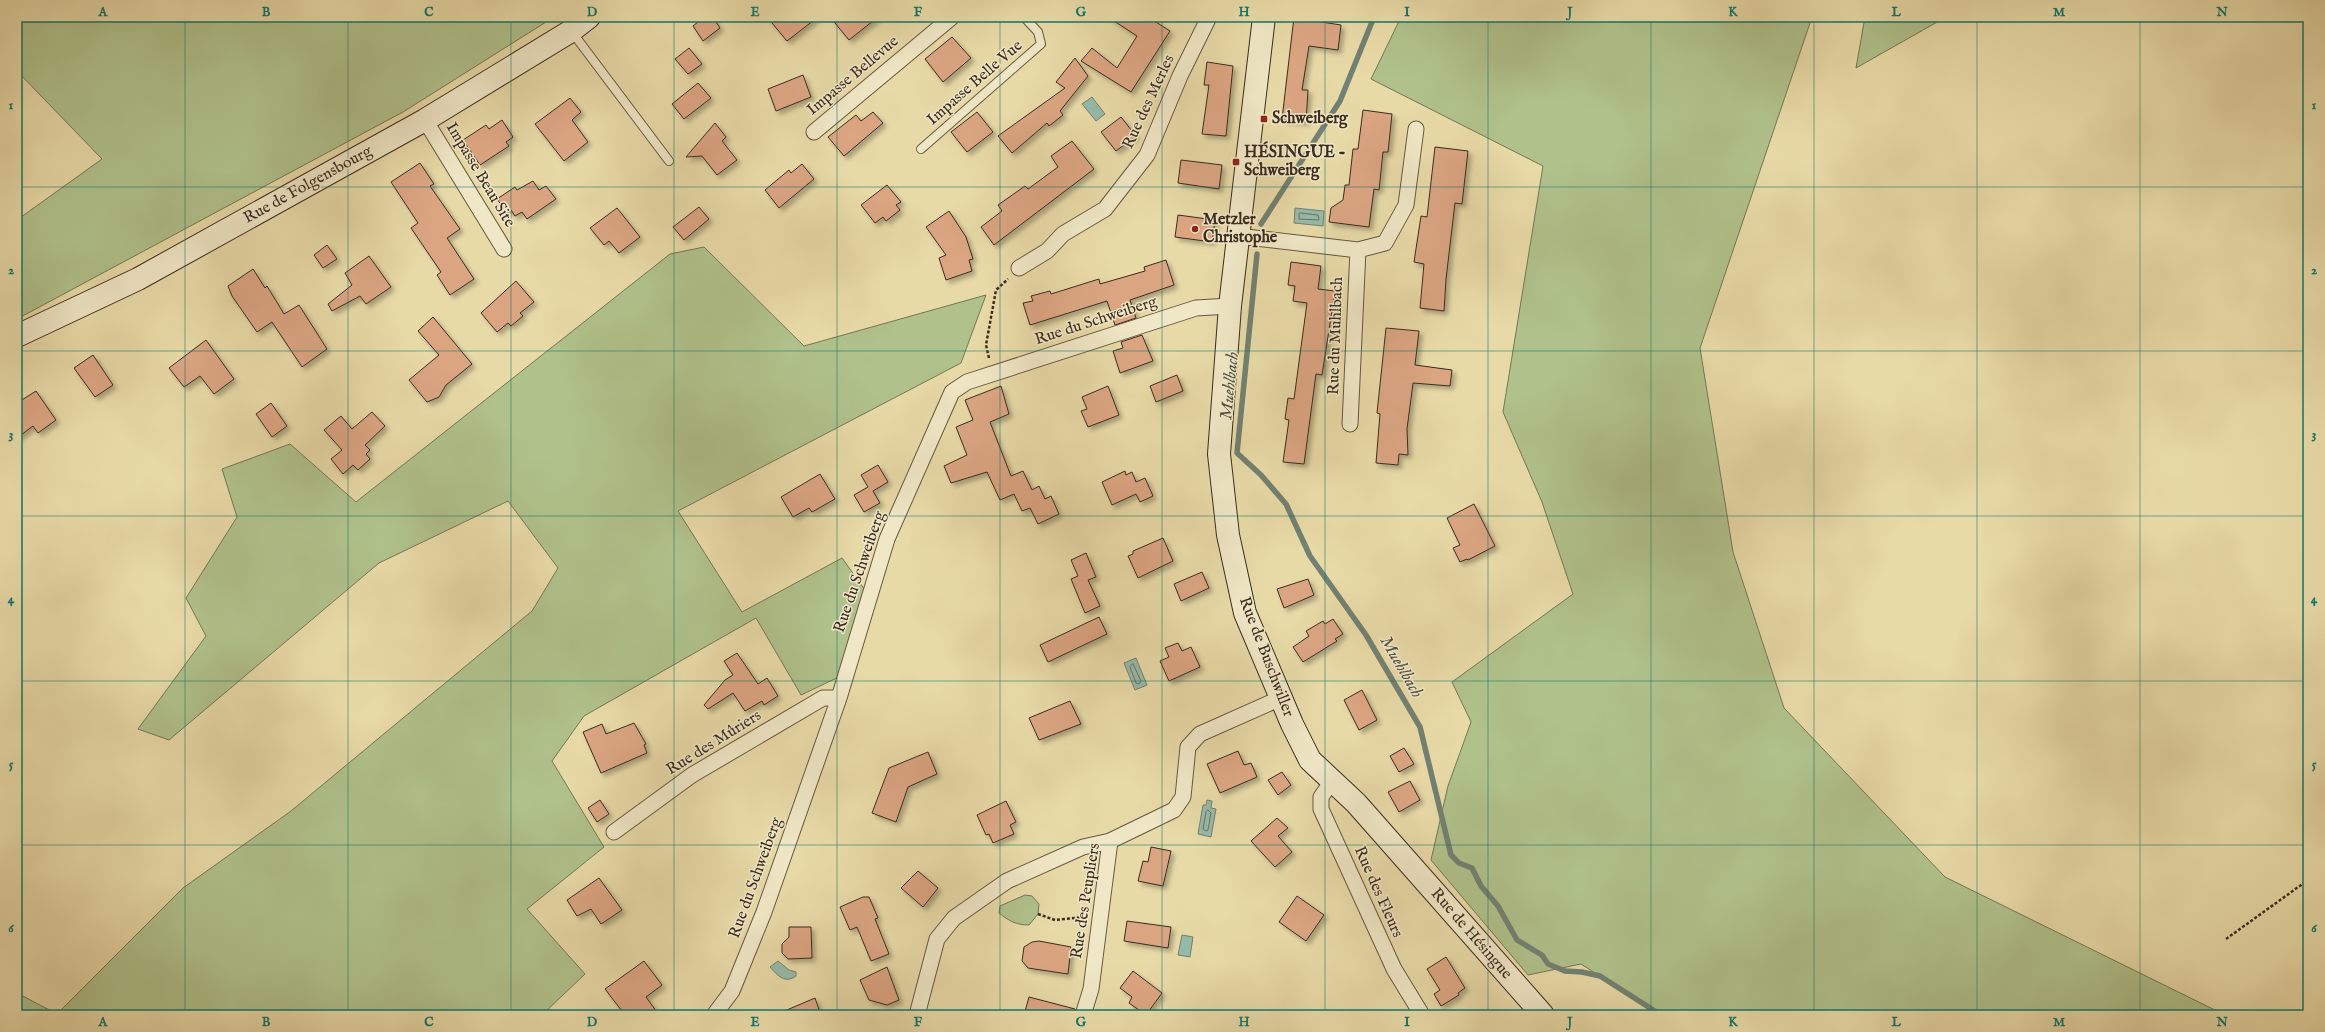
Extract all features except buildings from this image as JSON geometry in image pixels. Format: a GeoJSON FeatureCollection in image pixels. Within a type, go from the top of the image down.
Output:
{"type":"FeatureCollection","features":[{"type":"Feature","properties":{"kind":"street","name":"Rue de Folgensbourg"},"geometry":{"type":"LineString","coordinates":[[17,336],[138,279],[425,120],[570,31],[589,17]]}},
{"type":"Feature","properties":{"kind":"street","name":"Impasse Bellevue"},"geometry":{"type":"LineString","coordinates":[[814,132],[952,17]]}},
{"type":"Feature","properties":{"kind":"street","name":"Rue des Merles"},"geometry":{"type":"LineString","coordinates":[[1019,268],[1047,251],[1064,234],[1105,209],[1147,155],[1180,76],[1209,17]]}},
{"type":"Feature","properties":{"kind":"street","name":"Rue de Buschwiller"},"geometry":{"type":"LineString","coordinates":[[1264,17],[1230,306],[1219,454],[1228,535],[1246,613],[1281,698],[1306,753],[1317,767],[1356,803],[1400,853]]}},
{"type":"Feature","properties":{"kind":"street","name":"Impasse Beau Site"},"geometry":{"type":"LineString","coordinates":[[425,120],[504,249]]}},
{"type":"Feature","properties":{"kind":"street"},"geometry":{"type":"LineString","coordinates":[[1238,236],[1358,250],[1386,243],[1406,205],[1416,128]]}},
{"type":"Feature","properties":{"kind":"street","name":"Rue du Muhlbach"},"geometry":{"type":"LineString","coordinates":[[1350,424],[1358,250]]}},
{"type":"Feature","properties":{"kind":"street","name":"Rue du Schweiberg"},"geometry":{"type":"LineString","coordinates":[[714,1015],[732,991],[764,912],[838,698],[887,539],[952,392],[967,382],[1196,308],[1230,306]]}},
{"type":"Feature","properties":{"kind":"street","name":"Rue des Mûriers"},"geometry":{"type":"LineString","coordinates":[[614,832],[699,771],[823,698],[838,698]]}},
{"type":"Feature","properties":{"kind":"street","name":"Rue des Peupliers"},"geometry":{"type":"LineString","coordinates":[[1083,1015],[1091,990],[1110,841],[1174,810],[1183,797],[1188,747],[1200,734],[1281,698]]}},
{"type":"Feature","properties":{"kind":"street","name":"Rue des Fleurs"},"geometry":{"type":"LineString","coordinates":[[1332,781],[1321,797],[1321,809],[1394,969],[1422,1015]]}},
{"type":"Feature","properties":{"kind":"street"},"geometry":{"type":"LineString","coordinates":[[917,1015],[937,939],[954,918],[1007,881],[1083,847],[1110,841]]}},
{"type":"Feature","properties":{"kind":"street","name":"Rue de Hésingue"},"geometry":{"type":"LineString","coordinates":[[1400,853],[1543,1015]]}},
{"type":"Feature","properties":{"kind":"lane","name":"Impasse Belle Vue"},"geometry":{"type":"LineString","coordinates":[[921,149],[1041,44],[1038,32],[1024,17]]}},
{"type":"Feature","properties":{"kind":"lane"},"geometry":{"type":"LineString","coordinates":[[570,31],[668,161]]}},
{"type":"Feature","properties":{"kind":"path"},"geometry":{"type":"LineString","coordinates":[[992,374],[986,346],[996,290],[1019,268]]}},
{"type":"Feature","properties":{"kind":"path"},"geometry":{"type":"LineString","coordinates":[[2226,939],[2308,880]]}},
{"type":"Feature","properties":{"kind":"path"},"geometry":{"type":"LineString","coordinates":[[1038,914],[1055,920],[1101,916]]}},
{"type":"Feature","properties":{"kind":"green space"},"geometry":{"type":"Polygon","coordinates":[[[17,17],[554,17],[403,112],[17,319],[17,220],[102,159],[17,71],[17,17]]]}},
{"type":"Feature","properties":{"kind":"green space"},"geometry":{"type":"Polygon","coordinates":[[[1401,17],[1812,17],[1700,348],[1733,552],[1784,708],[1945,877],[2225,1015],[1660,1015],[1581,964],[1528,975],[1431,860],[1448,786],[1471,722],[1452,682],[1573,594],[1542,502],[1503,412],[1543,166],[1371,79],[1401,17]]]}},
{"type":"Feature","properties":{"kind":"green space"},"geometry":{"type":"Polygon","coordinates":[[[1865,17],[1946,17],[1856,68],[1865,17]]]}},
{"type":"Feature","properties":{"kind":"green space"},"geometry":{"type":"Polygon","coordinates":[[[704,247],[804,346],[986,295],[961,363],[678,511],[742,612],[842,558],[865,590],[843,675],[801,695],[756,618],[584,716],[552,761],[604,847],[527,909],[585,974],[542,1015],[17,1015],[17,993],[57,1014],[183,888],[291,811],[532,611],[558,568],[508,501],[379,563],[169,740],[138,729],[206,636],[186,598],[237,517],[222,469],[290,444],[356,502],[670,254],[704,247]]]}},
{"type":"Feature","properties":{"kind":"green space"},"geometry":{"type":"Polygon","coordinates":[[[1025,895],[1032,896],[1039,904],[1038,914],[1029,925],[1013,922],[999,913],[1000,906],[1025,895]]]}},
{"type":"Feature","properties":{"kind":"water"},"geometry":{"type":"Polygon","coordinates":[[[1092,97],[1105,114],[1096,121],[1082,104],[1092,97]]]}},
{"type":"Feature","properties":{"kind":"water"},"geometry":{"type":"Polygon","coordinates":[[[1295,208],[1324,211],[1323,226],[1294,223],[1295,208]]]}},
{"type":"Feature","properties":{"kind":"water"},"geometry":{"type":"Polygon","coordinates":[[[1136,658],[1147,685],[1135,690],[1124,663],[1136,658]]]}},
{"type":"Feature","properties":{"kind":"water"},"geometry":{"type":"Polygon","coordinates":[[[1207,800],[1212,801],[1211,808],[1216,809],[1211,837],[1198,834],[1203,805],[1206,805],[1207,800]]]}},
{"type":"Feature","properties":{"kind":"water"},"geometry":{"type":"Polygon","coordinates":[[[1182,935],[1193,937],[1190,957],[1178,955],[1182,935]]]}},
{"type":"Feature","properties":{"kind":"water"},"geometry":{"type":"Polygon","coordinates":[[[778,961],[789,970],[796,972],[796,976],[785,979],[779,976],[770,967],[778,961]]]}},
{"type":"Feature","properties":{"kind":"waterway"},"geometry":{"type":"LineString","coordinates":[[1261,224],[1340,101],[1374,17]]}},
{"type":"Feature","properties":{"kind":"waterway","name":"Muehlbach"},"geometry":{"type":"LineString","coordinates":[[1257,254],[1237,453],[1261,475],[1286,504],[1310,556],[1366,635],[1420,727],[1451,855],[1459,863],[1472,868],[1481,886],[1498,906],[1517,940],[1542,955],[1548,964],[1565,971],[1582,972],[1600,976],[1661,1015]]}},
{"type":"Feature","properties":{"kind":"place","name":"Schweiberg"},"geometry":{"type":"Point","coordinates":[1264,119]}},
{"type":"Feature","properties":{"kind":"place","name":"HÉSINGUE - Schweiberg"},"geometry":{"type":"Point","coordinates":[1236,162]}},
{"type":"Feature","properties":{"kind":"place","name":"Metzler Christophe"},"geometry":{"type":"Point","coordinates":[1195,229]}}]}
